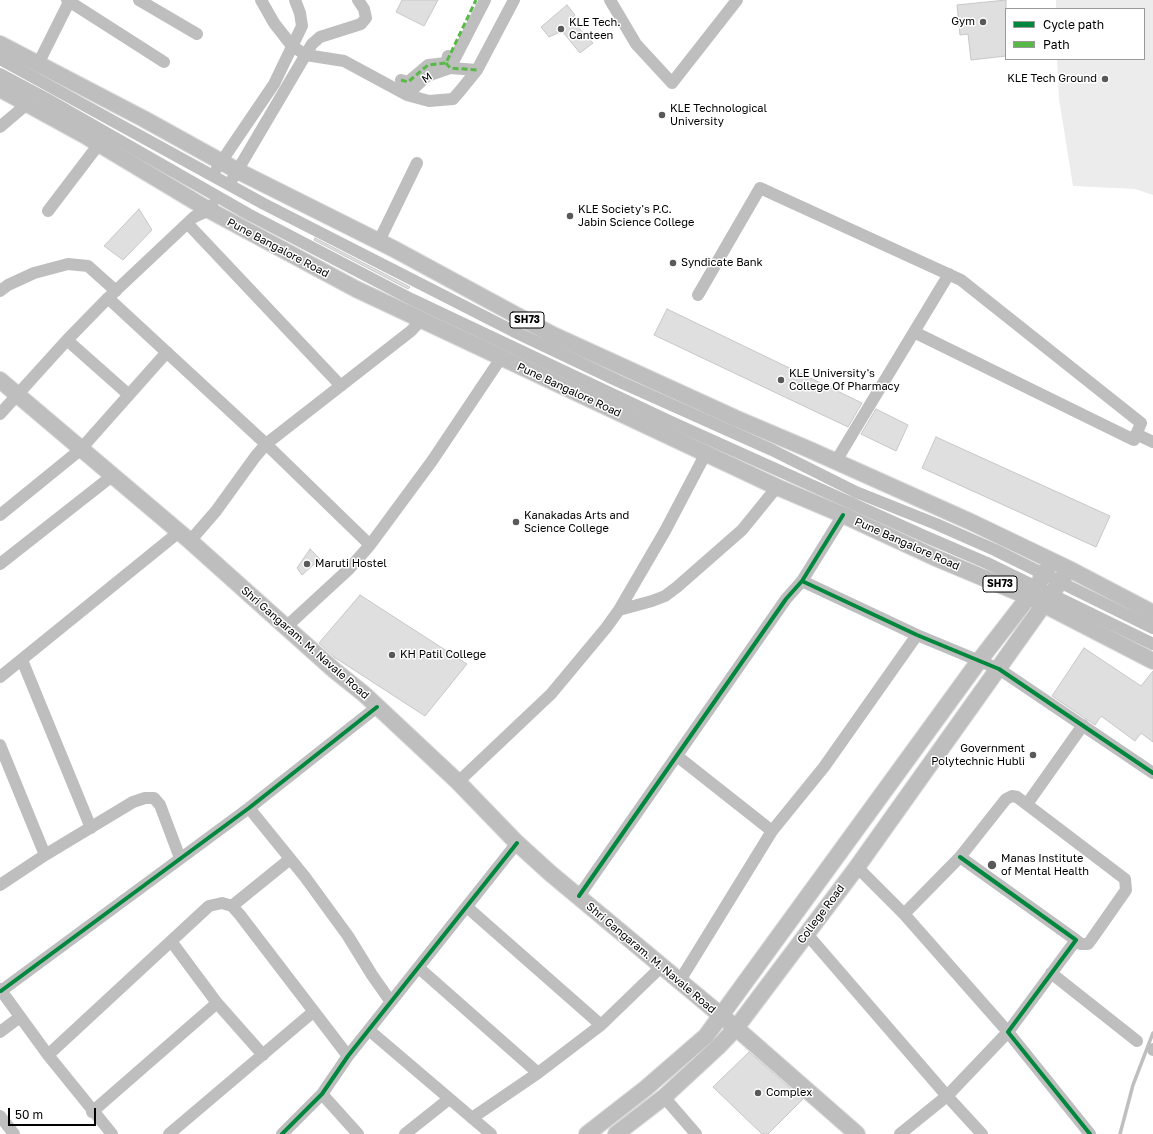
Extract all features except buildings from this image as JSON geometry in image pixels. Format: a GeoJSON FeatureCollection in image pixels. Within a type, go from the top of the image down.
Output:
{"type":"FeatureCollection","features":[{"type":"Feature","properties":{"kind":"main road","name":"Pune Bangalore Road"},"geometry":{"type":"LineString","coordinates":[[0,44],[38,64],[233,177],[379,241],[551,334],[728,415],[836,461],[971,522],[1041,580],[1056,587],[1153,660]]}},
{"type":"Feature","properties":{"kind":"main road","name":"Pune Bangalore Road"},"geometry":{"type":"LineString","coordinates":[[0,90],[99,144],[196,213],[777,487],[843,515],[930,555],[1041,580],[1056,587],[1153,613]]}},
{"type":"Feature","properties":{"kind":"main road","name":"Shri Gangaram. M. Navale Road"},"geometry":{"type":"LineString","coordinates":[[0,380],[80,450],[185,537],[377,707],[458,782],[517,843],[720,1017],[736,1028],[855,1134]]}},
{"type":"Feature","properties":{"kind":"main road"},"geometry":{"type":"LineString","coordinates":[[587,1134],[646,1088],[706,1036],[980,661],[1041,580]]}},
{"type":"Feature","properties":{"kind":"main road","name":"College Road"},"geometry":{"type":"LineString","coordinates":[[616,1134],[664,1097],[718,1048],[736,1028],[857,867],[1056,587]]}},
{"type":"Feature","properties":{"kind":"street"},"geometry":{"type":"LineString","coordinates":[[139,0],[197,34]]}},
{"type":"Feature","properties":{"kind":"street"},"geometry":{"type":"LineString","coordinates":[[261,0],[274,23],[292,46],[306,55]]}},
{"type":"Feature","properties":{"kind":"street"},"geometry":{"type":"LineString","coordinates":[[196,213],[204,189],[274,84],[302,26],[300,13],[295,0]]}},
{"type":"Feature","properties":{"kind":"street"},"geometry":{"type":"LineString","coordinates":[[0,414],[18,396],[67,340],[112,294],[196,213],[218,197],[233,177],[312,44],[320,37],[361,24],[366,18],[364,9],[358,0]]}},
{"type":"Feature","properties":{"kind":"street"},"geometry":{"type":"LineString","coordinates":[[448,65],[476,0]]}},
{"type":"Feature","properties":{"kind":"street"},"geometry":{"type":"LineString","coordinates":[[448,65],[485,0]]}},
{"type":"Feature","properties":{"kind":"street"},"geometry":{"type":"LineString","coordinates":[[286,59],[306,55],[344,60],[407,95],[429,101],[452,99],[477,70],[514,0]]}},
{"type":"Feature","properties":{"kind":"street"},"geometry":{"type":"LineString","coordinates":[[610,0],[636,44],[672,83],[737,0]]}},
{"type":"Feature","properties":{"kind":"street"},"geometry":{"type":"LineString","coordinates":[[38,64],[69,1],[164,62]]}},
{"type":"Feature","properties":{"kind":"street"},"geometry":{"type":"LineString","coordinates":[[0,59],[217,168]]}},
{"type":"Feature","properties":{"kind":"street"},"geometry":{"type":"LineString","coordinates":[[401,80],[408,82],[428,65],[448,65],[477,70]]}},
{"type":"Feature","properties":{"kind":"street","name":"M"},"geometry":{"type":"LineString","coordinates":[[407,95],[427,76],[448,65]]}},
{"type":"Feature","properties":{"kind":"street"},"geometry":{"type":"LineString","coordinates":[[0,74],[47,99],[218,197],[411,299],[586,383],[849,503],[1041,580]]}},
{"type":"Feature","properties":{"kind":"street"},"geometry":{"type":"LineString","coordinates":[[274,84],[276,106]]}},
{"type":"Feature","properties":{"kind":"street"},"geometry":{"type":"LineString","coordinates":[[416,86],[429,101]]}},
{"type":"Feature","properties":{"kind":"street"},"geometry":{"type":"LineString","coordinates":[[0,127],[28,104]]}},
{"type":"Feature","properties":{"kind":"street"},"geometry":{"type":"LineString","coordinates":[[48,211],[99,144]]}},
{"type":"Feature","properties":{"kind":"street"},"geometry":{"type":"LineString","coordinates":[[379,241],[417,163]]}},
{"type":"Feature","properties":{"kind":"street"},"geometry":{"type":"LineString","coordinates":[[233,177],[454,301],[618,381],[772,450],[856,492],[936,524],[1041,580]]}},
{"type":"Feature","properties":{"kind":"street"},"geometry":{"type":"LineString","coordinates":[[698,295],[760,188],[961,280],[1142,423],[1134,440],[918,334]]}},
{"type":"Feature","properties":{"kind":"street"},"geometry":{"type":"LineString","coordinates":[[196,213],[341,386]]}},
{"type":"Feature","properties":{"kind":"street"},"geometry":{"type":"LineString","coordinates":[[0,291],[20,278],[34,272],[56,266],[73,264],[88,266],[112,294],[167,352],[266,444],[370,546]]}},
{"type":"Feature","properties":{"kind":"street"},"geometry":{"type":"LineString","coordinates":[[836,461],[949,274]]}},
{"type":"Feature","properties":{"kind":"street"},"geometry":{"type":"LineString","coordinates":[[0,677],[185,537],[216,511],[255,456],[266,444],[410,331],[422,319]]}},
{"type":"Feature","properties":{"kind":"street"},"geometry":{"type":"LineString","coordinates":[[67,340],[129,395]]}},
{"type":"Feature","properties":{"kind":"street"},"geometry":{"type":"LineString","coordinates":[[0,515],[80,450],[167,352]]}},
{"type":"Feature","properties":{"kind":"street"},"geometry":{"type":"LineString","coordinates":[[286,627],[349,569],[370,546],[432,461],[501,358]]}},
{"type":"Feature","properties":{"kind":"street"},"geometry":{"type":"LineString","coordinates":[[1136,434],[1153,442]]}},
{"type":"Feature","properties":{"kind":"street"},"geometry":{"type":"LineString","coordinates":[[458,782],[551,694],[620,610],[665,531],[706,454]]}},
{"type":"Feature","properties":{"kind":"street"},"geometry":{"type":"LineString","coordinates":[[0,564],[112,476]]}},
{"type":"Feature","properties":{"kind":"street"},"geometry":{"type":"LineString","coordinates":[[620,610],[665,596],[677,587],[738,534],[777,487]]}},
{"type":"Feature","properties":{"kind":"street"},"geometry":{"type":"LineString","coordinates":[[579,896],[786,600],[802,581],[843,515]]}},
{"type":"Feature","properties":{"kind":"street"},"geometry":{"type":"LineString","coordinates":[[802,581],[917,635],[998,670],[1083,725],[1153,773]]}},
{"type":"Feature","properties":{"kind":"street"},"geometry":{"type":"LineString","coordinates":[[1056,587],[1153,628]]}},
{"type":"Feature","properties":{"kind":"street"},"geometry":{"type":"LineString","coordinates":[[1056,587],[1153,644]]}},
{"type":"Feature","properties":{"kind":"street"},"geometry":{"type":"LineString","coordinates":[[679,982],[772,831],[824,767],[917,635]]}},
{"type":"Feature","properties":{"kind":"street"},"geometry":{"type":"LineString","coordinates":[[22,660],[91,828]]}},
{"type":"Feature","properties":{"kind":"street"},"geometry":{"type":"LineString","coordinates":[[112,1134],[92,1112],[48,1055],[1,990],[249,808],[377,707]]}},
{"type":"Feature","properties":{"kind":"street"},"geometry":{"type":"LineString","coordinates":[[1027,804],[1083,725]]}},
{"type":"Feature","properties":{"kind":"street"},"geometry":{"type":"LineString","coordinates":[[0,745],[45,855]]}},
{"type":"Feature","properties":{"kind":"street"},"geometry":{"type":"LineString","coordinates":[[677,756],[772,831]]}},
{"type":"Feature","properties":{"kind":"street"},"geometry":{"type":"LineString","coordinates":[[904,914],[960,857],[1006,799],[1012,796],[1017,797],[1027,804],[1125,879],[1126,890],[1092,940],[1088,944],[1081,944],[960,857]]}},
{"type":"Feature","properties":{"kind":"street"},"geometry":{"type":"LineString","coordinates":[[1,883],[133,802],[145,798],[154,798],[160,805],[180,858]]}},
{"type":"Feature","properties":{"kind":"street"},"geometry":{"type":"LineString","coordinates":[[249,808],[290,859],[348,936],[391,1002]]}},
{"type":"Feature","properties":{"kind":"street"},"geometry":{"type":"LineString","coordinates":[[282,1134],[322,1094],[348,1056],[370,1031],[391,1002],[468,908],[517,843]]}},
{"type":"Feature","properties":{"kind":"street"},"geometry":{"type":"LineString","coordinates":[[232,906],[290,859]]}},
{"type":"Feature","properties":{"kind":"street"},"geometry":{"type":"LineString","coordinates":[[857,867],[904,914],[1008,1032],[1090,1134]]}},
{"type":"Feature","properties":{"kind":"street"},"geometry":{"type":"LineString","coordinates":[[48,1055],[209,906],[222,903],[232,906],[348,1056]]}},
{"type":"Feature","properties":{"kind":"street"},"geometry":{"type":"LineString","coordinates":[[468,908],[601,1025]]}},
{"type":"Feature","properties":{"kind":"street"},"geometry":{"type":"LineString","coordinates":[[806,933],[947,1096],[982,1134]]}},
{"type":"Feature","properties":{"kind":"street"},"geometry":{"type":"LineString","coordinates":[[900,1134],[947,1096],[1008,1032],[1076,940]]}},
{"type":"Feature","properties":{"kind":"street"},"geometry":{"type":"LineString","coordinates":[[172,941],[217,1003],[263,1055]]}},
{"type":"Feature","properties":{"kind":"street"},"geometry":{"type":"LineString","coordinates":[[472,1118],[538,1073],[601,1025],[661,967]]}},
{"type":"Feature","properties":{"kind":"street"},"geometry":{"type":"LineString","coordinates":[[419,968],[538,1073]]}},
{"type":"Feature","properties":{"kind":"street"},"geometry":{"type":"LineString","coordinates":[[1051,973],[1137,1041]]}},
{"type":"Feature","properties":{"kind":"street"},"geometry":{"type":"LineString","coordinates":[[92,1112],[217,1003]]}},
{"type":"Feature","properties":{"kind":"street"},"geometry":{"type":"LineString","coordinates":[[169,1134],[313,1012]]}},
{"type":"Feature","properties":{"kind":"street"},"geometry":{"type":"LineString","coordinates":[[0,1032],[20,1017]]}},
{"type":"Feature","properties":{"kind":"street"},"geometry":{"type":"LineString","coordinates":[[370,1031],[491,1134]]}},
{"type":"Feature","properties":{"kind":"street"},"geometry":{"type":"LineString","coordinates":[[322,1094],[358,1134]]}},
{"type":"Feature","properties":{"kind":"street"},"geometry":{"type":"LineString","coordinates":[[664,1097],[696,1134]]}},
{"type":"Feature","properties":{"kind":"street"},"geometry":{"type":"LineString","coordinates":[[405,1134],[449,1099]]}},
{"type":"Feature","properties":{"kind":"street"},"geometry":{"type":"LineString","coordinates":[[0,1116],[14,1134]]}},
{"type":"Feature","properties":{"kind":"shaded area","name":"KLE Tech Ground"},"geometry":{"type":"Polygon","coordinates":[[[1056,0],[1153,0],[1153,195],[1135,189],[1073,186],[1059,99],[1057,60],[1145,60],[1145,8],[1056,8],[1056,0]]]}},
{"type":"Feature","properties":{"kind":"waterway"},"geometry":{"type":"LineString","coordinates":[[1120,1134],[1133,1085],[1153,1033]]}},
{"type":"Feature","properties":{"kind":"marked path"},"geometry":{"type":"LineString","coordinates":[[401,80],[408,82],[428,65],[446,63],[476,0]]}},
{"type":"Feature","properties":{"kind":"marked path"},"geometry":{"type":"LineString","coordinates":[[446,63],[450,68],[477,70]]}},
{"type":"Feature","properties":{"kind":"cycle path"},"geometry":{"type":"LineString","coordinates":[[579,896],[786,599],[802,581],[843,515]]}},
{"type":"Feature","properties":{"kind":"cycle path"},"geometry":{"type":"LineString","coordinates":[[802,581],[917,635],[999,669],[1153,773]]}},
{"type":"Feature","properties":{"kind":"cycle path"},"geometry":{"type":"LineString","coordinates":[[1,991],[249,808],[377,707]]}},
{"type":"Feature","properties":{"kind":"cycle path"},"geometry":{"type":"LineString","coordinates":[[282,1134],[322,1094],[348,1056],[517,843]]}},
{"type":"Feature","properties":{"kind":"cycle path"},"geometry":{"type":"LineString","coordinates":[[960,857],[1076,940],[1008,1032],[1090,1134]]}},
{"type":"Feature","properties":{"kind":"place","name":"Gym"},"geometry":{"type":"Point","coordinates":[983,22]}},
{"type":"Feature","properties":{"kind":"place","name":"KLE Tech. Canteen"},"geometry":{"type":"Point","coordinates":[561,29]}},
{"type":"Feature","properties":{"kind":"place","name":"KLE Tech Ground"},"geometry":{"type":"Point","coordinates":[1105,79]}},
{"type":"Feature","properties":{"kind":"place","name":"KLE Technological University"},"geometry":{"type":"Point","coordinates":[662,115]}},
{"type":"Feature","properties":{"kind":"place","name":"KLE Society's P.C. Jabin Science College"},"geometry":{"type":"Point","coordinates":[570,216]}},
{"type":"Feature","properties":{"kind":"place","name":"Syndicate Bank"},"geometry":{"type":"Point","coordinates":[673,263]}},
{"type":"Feature","properties":{"kind":"place","name":"KLE University's College Of Pharmacy"},"geometry":{"type":"Point","coordinates":[781,380]}},
{"type":"Feature","properties":{"kind":"place","name":"Kanakadas Arts and Science College"},"geometry":{"type":"Point","coordinates":[516,522]}},
{"type":"Feature","properties":{"kind":"place","name":"Maruti Hostel"},"geometry":{"type":"Point","coordinates":[307,564]}},
{"type":"Feature","properties":{"kind":"place","name":"KH Patil College"},"geometry":{"type":"Point","coordinates":[392,655]}},
{"type":"Feature","properties":{"kind":"place","name":"Government Polytechnic Hubli"},"geometry":{"type":"Point","coordinates":[1033,755]}},
{"type":"Feature","properties":{"kind":"place","name":"Manas Institute of Mental Health"},"geometry":{"type":"Point","coordinates":[992,865]}},
{"type":"Feature","properties":{"kind":"place","name":"Complex"},"geometry":{"type":"Point","coordinates":[758,1093]}}]}
